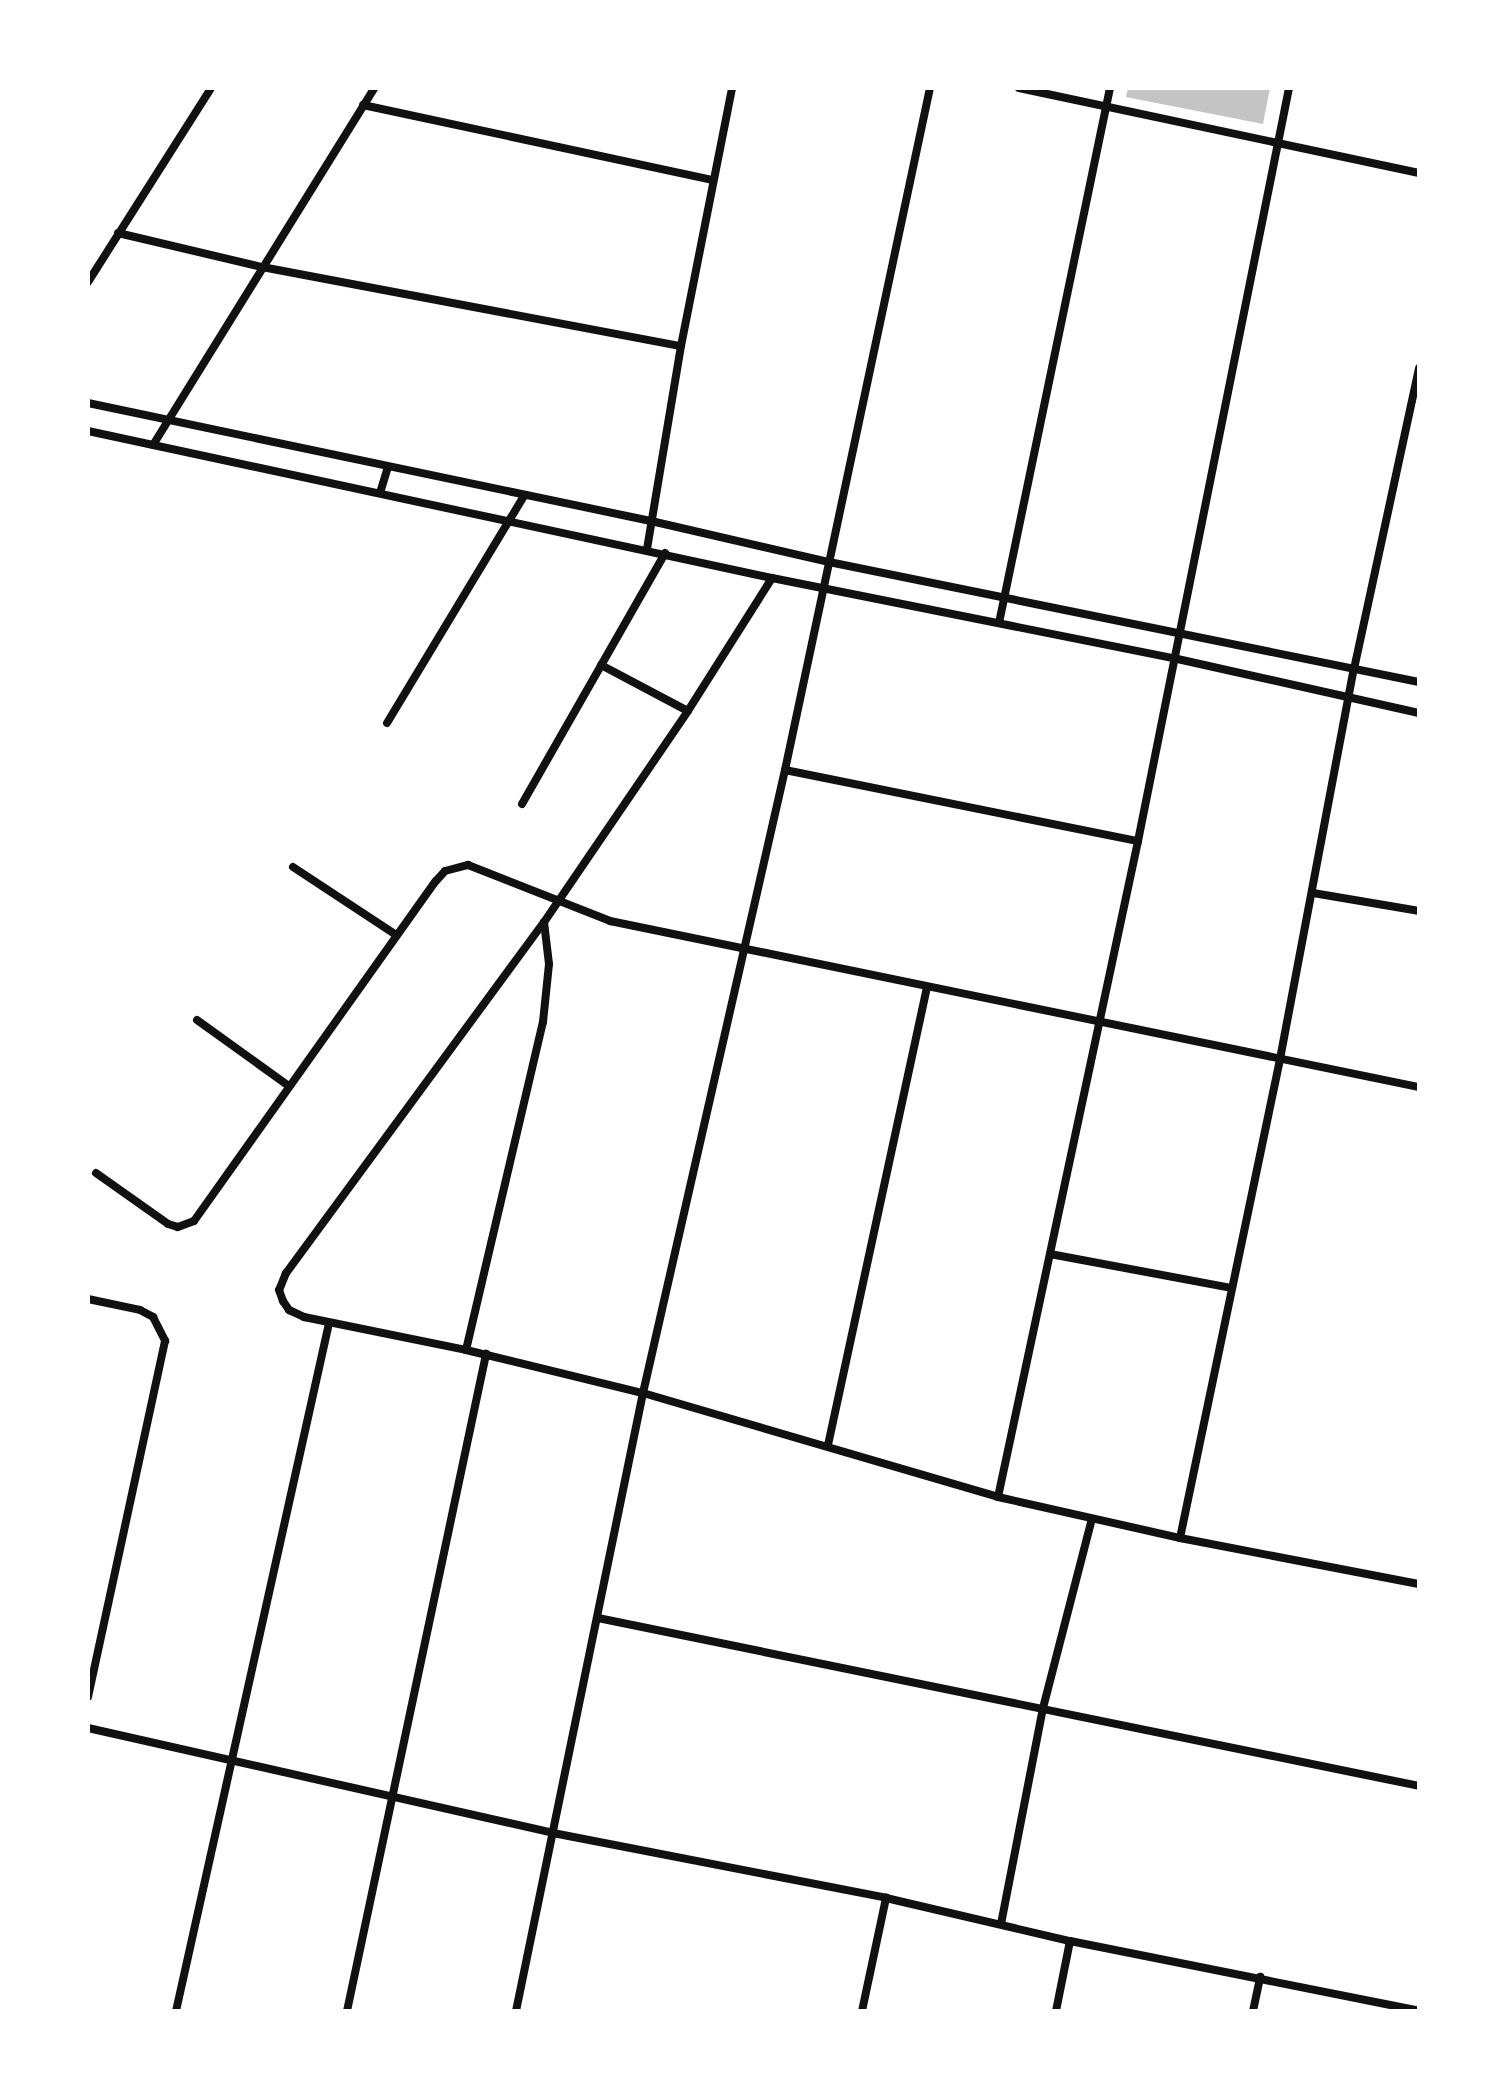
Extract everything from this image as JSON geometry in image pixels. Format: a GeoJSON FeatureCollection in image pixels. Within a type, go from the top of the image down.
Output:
{"type":"FeatureCollection","features":[{"type":"Feature","properties":{"kind":"street"},"geometry":{"type":"LineString","coordinates":[[88,282],[211,88]]}},
{"type":"Feature","properties":{"kind":"street"},"geometry":{"type":"LineString","coordinates":[[153,445],[374,88]]}},
{"type":"Feature","properties":{"kind":"street"},"geometry":{"type":"LineString","coordinates":[[647,549],[681,346],[732,88]]}},
{"type":"Feature","properties":{"kind":"street"},"geometry":{"type":"LineString","coordinates":[[516,2011],[643,1393],[785,770],[930,88]]}},
{"type":"Feature","properties":{"kind":"street"},"geometry":{"type":"LineString","coordinates":[[1019,88],[1419,173]]}},
{"type":"Feature","properties":{"kind":"street"},"geometry":{"type":"LineString","coordinates":[[999,623],[1110,88]]}},
{"type":"Feature","properties":{"kind":"street"},"geometry":{"type":"LineString","coordinates":[[998,1497],[1138,841],[1289,88]]}},
{"type":"Feature","properties":{"kind":"street"},"geometry":{"type":"LineString","coordinates":[[363,105],[713,180]]}},
{"type":"Feature","properties":{"kind":"street"},"geometry":{"type":"LineString","coordinates":[[118,233],[262,267],[681,346]]}},
{"type":"Feature","properties":{"kind":"street"},"geometry":{"type":"LineString","coordinates":[[1180,1538],[1280,1059],[1354,669],[1419,368]]}},
{"type":"Feature","properties":{"kind":"street"},"geometry":{"type":"LineString","coordinates":[[88,403],[651,521],[829,562],[1419,682]]}},
{"type":"Feature","properties":{"kind":"street"},"geometry":{"type":"LineString","coordinates":[[88,431],[772,578],[1173,658],[1419,713]]}},
{"type":"Feature","properties":{"kind":"street"},"geometry":{"type":"LineString","coordinates":[[380,493],[388,467]]}},
{"type":"Feature","properties":{"kind":"street"},"geometry":{"type":"LineString","coordinates":[[387,723],[524,496]]}},
{"type":"Feature","properties":{"kind":"street"},"geometry":{"type":"LineString","coordinates":[[522,804],[665,553]]}},
{"type":"Feature","properties":{"kind":"street"},"geometry":{"type":"LineString","coordinates":[[772,578],[688,711],[544,922],[286,1273],[279,1290],[289,1310],[329,1323],[486,1354],[643,1393],[998,1497],[1180,1538],[1419,1584]]}},
{"type":"Feature","properties":{"kind":"street"},"geometry":{"type":"LineString","coordinates":[[601,665],[688,711]]}},
{"type":"Feature","properties":{"kind":"street"},"geometry":{"type":"LineString","coordinates":[[785,770],[1138,841]]}},
{"type":"Feature","properties":{"kind":"street"},"geometry":{"type":"LineString","coordinates":[[96,1173],[168,1224],[187,1226],[436,881],[454,867],[468,865],[610,921],[927,989],[1419,1087]]}},
{"type":"Feature","properties":{"kind":"street"},"geometry":{"type":"LineString","coordinates":[[293,867],[396,935]]}},
{"type":"Feature","properties":{"kind":"street"},"geometry":{"type":"LineString","coordinates":[[1313,893],[1419,911]]}},
{"type":"Feature","properties":{"kind":"street"},"geometry":{"type":"LineString","coordinates":[[466,1350],[543,1022],[549,964],[544,922]]}},
{"type":"Feature","properties":{"kind":"street"},"geometry":{"type":"LineString","coordinates":[[828,1445],[927,989]]}},
{"type":"Feature","properties":{"kind":"street"},"geometry":{"type":"LineString","coordinates":[[197,1020],[289,1086]]}},
{"type":"Feature","properties":{"kind":"street"},"geometry":{"type":"LineString","coordinates":[[1050,1254],[1231,1288]]}},
{"type":"Feature","properties":{"kind":"street"},"geometry":{"type":"LineString","coordinates":[[88,1299],[140,1310],[153,1317],[165,1341],[150,1425],[88,1697]]}},
{"type":"Feature","properties":{"kind":"street"},"geometry":{"type":"LineString","coordinates":[[176,2011],[329,1323]]}},
{"type":"Feature","properties":{"kind":"street"},"geometry":{"type":"LineString","coordinates":[[347,2011],[486,1354]]}},
{"type":"Feature","properties":{"kind":"street"},"geometry":{"type":"LineString","coordinates":[[1001,1924],[1043,1708],[1092,1519]]}},
{"type":"Feature","properties":{"kind":"street"},"geometry":{"type":"LineString","coordinates":[[598,1618],[1419,1786]]}},
{"type":"Feature","properties":{"kind":"street"},"geometry":{"type":"LineString","coordinates":[[88,1728],[553,1833],[886,1898],[1070,1941],[1419,2011]]}},
{"type":"Feature","properties":{"kind":"street"},"geometry":{"type":"LineString","coordinates":[[862,2011],[886,1898]]}},
{"type":"Feature","properties":{"kind":"street"},"geometry":{"type":"LineString","coordinates":[[1056,2011],[1070,1941]]}},
{"type":"Feature","properties":{"kind":"street"},"geometry":{"type":"LineString","coordinates":[[1253,2011],[1260,1977]]}},
{"type":"Feature","properties":{"kind":"building"},"geometry":{"type":"Polygon","coordinates":[[[1128,88],[1270,88],[1263,124],[1126,97],[1128,88]]]}}]}
